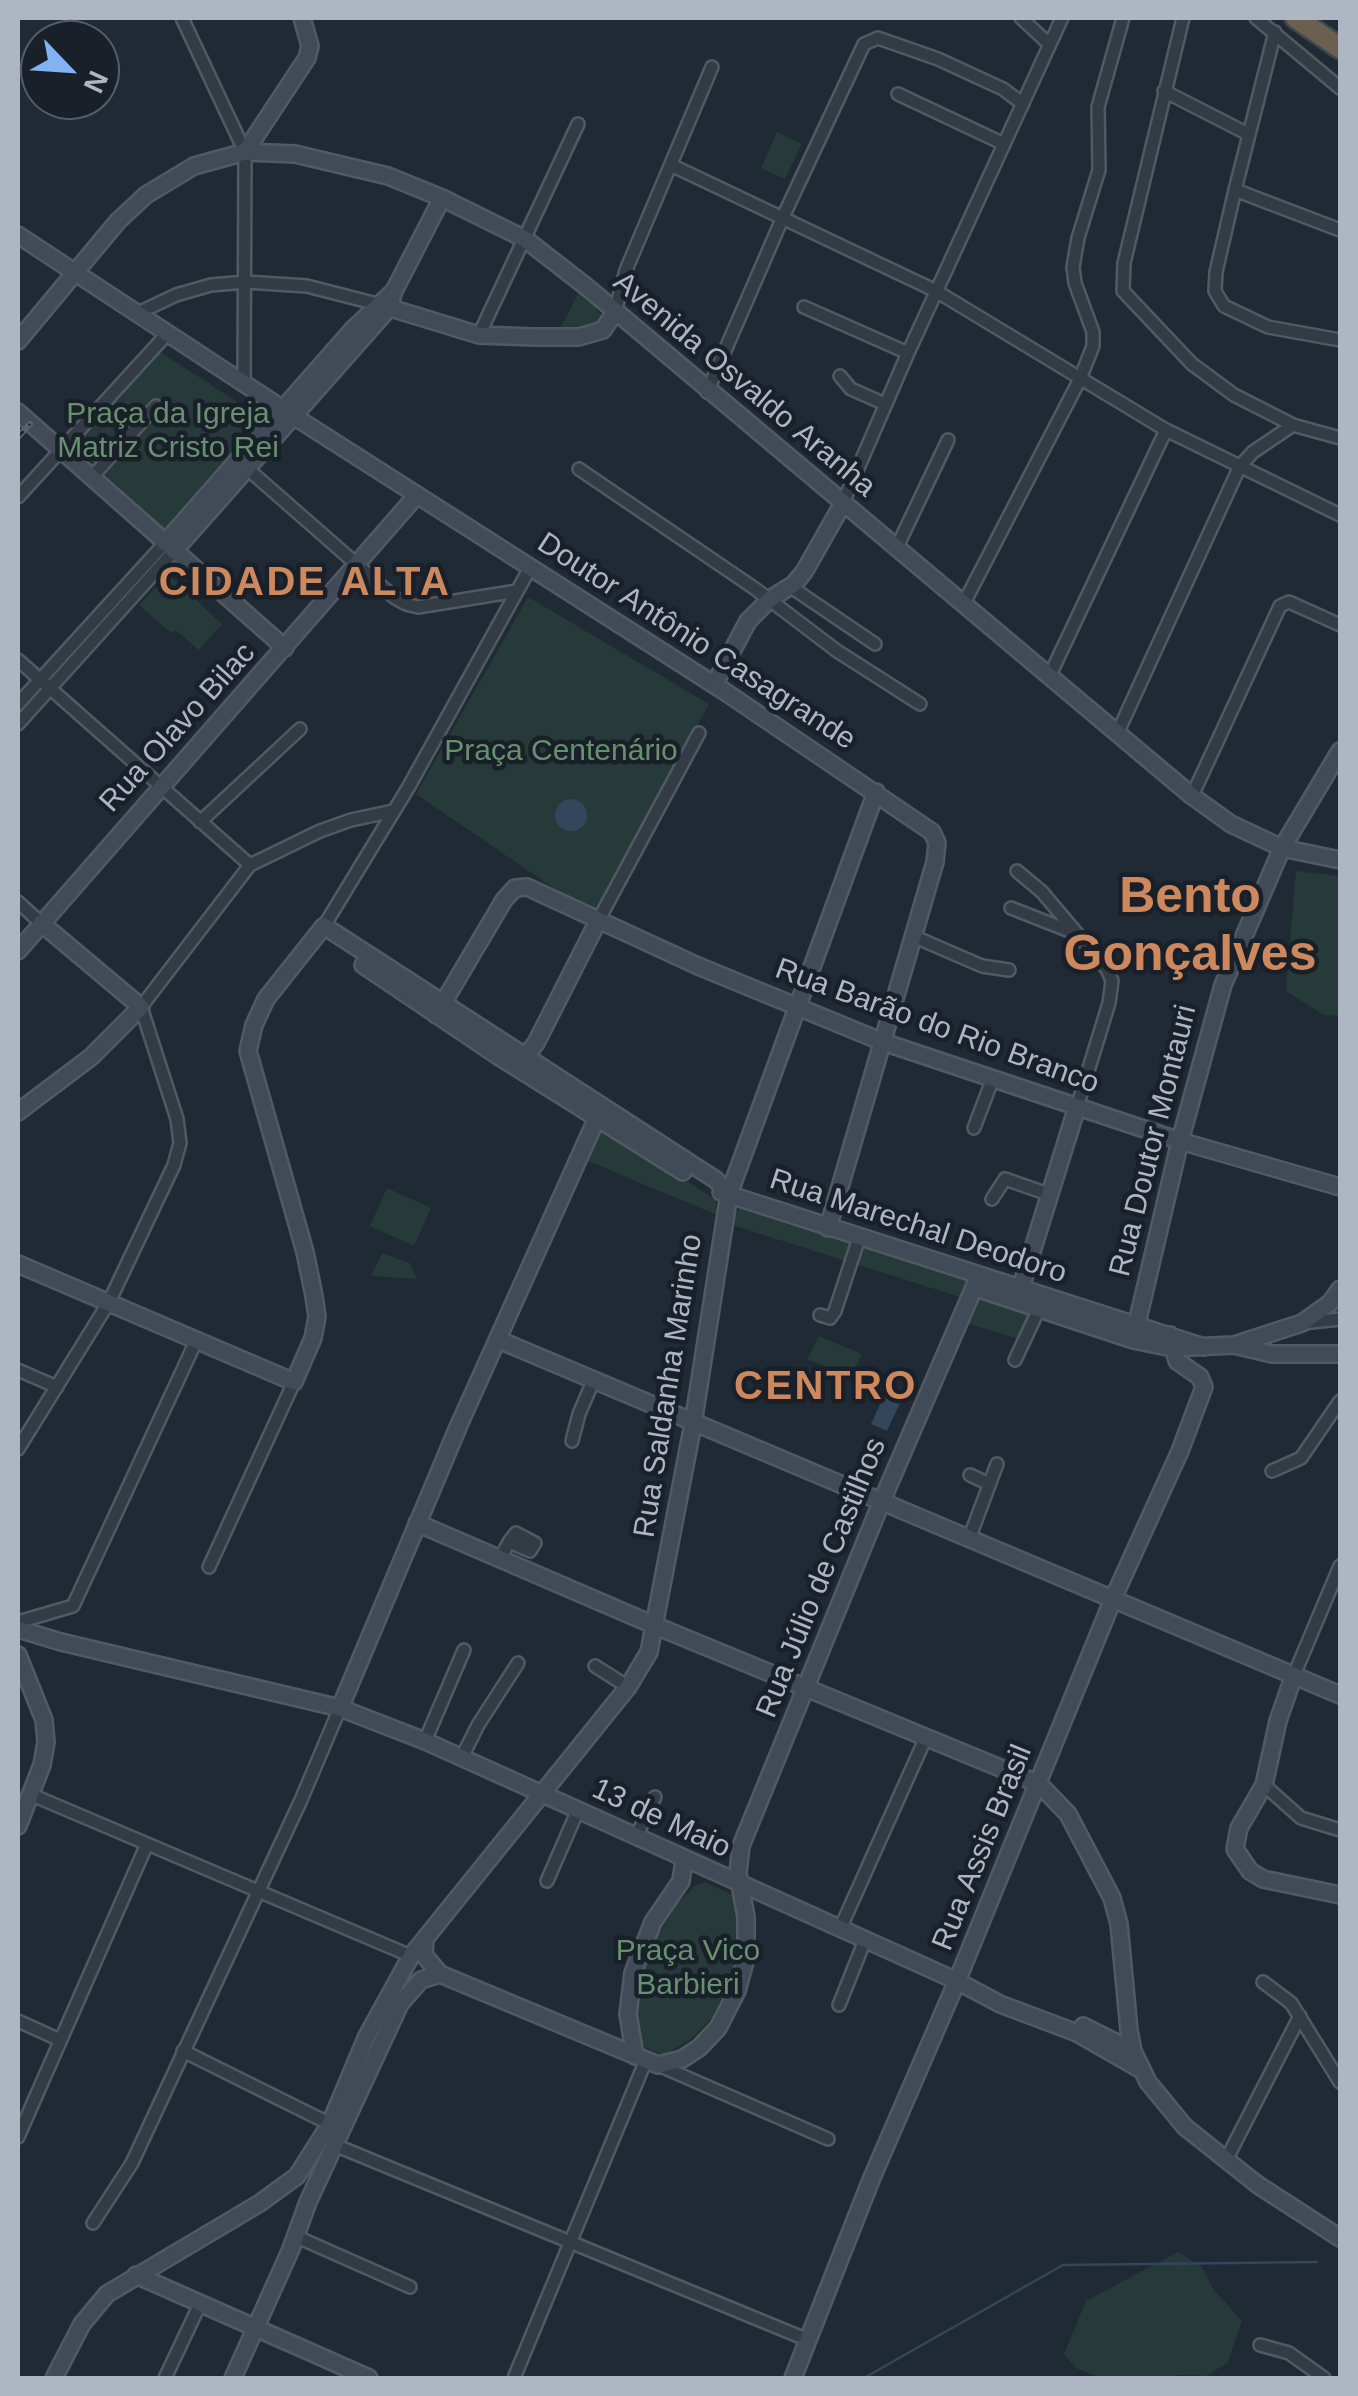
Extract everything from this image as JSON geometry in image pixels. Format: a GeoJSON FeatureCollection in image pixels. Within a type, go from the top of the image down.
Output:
{"type":"FeatureCollection","features":[{"type":"Feature","properties":{"kind":"highway"},"geometry":{"type":"LineString","coordinates":[[1308,20],[1340,32]]}},
{"type":"Feature","properties":{"kind":"highway"},"geometry":{"type":"LineString","coordinates":[[1308,20],[1340,48]]}},
{"type":"Feature","properties":{"kind":"main road"},"geometry":{"type":"LineString","coordinates":[[246,152],[307,58],[310,46],[302,18]]}},
{"type":"Feature","properties":{"kind":"main road","name":"Avenida Osvaldo Aranha"},"geometry":{"type":"LineString","coordinates":[[18,341],[118,221],[146,195],[194,166],[246,152],[295,154],[388,176],[525,239],[1192,796],[1231,824],[1282,848],[1340,860]]}},
{"type":"Feature","properties":{"kind":"main road"},"geometry":{"type":"LineString","coordinates":[[170,547],[383,306],[442,198]]}},
{"type":"Feature","properties":{"kind":"main road","name":"Doutor Antônio Casagrande"},"geometry":{"type":"LineString","coordinates":[[18,235],[924,824],[937,843],[915,937]]}},
{"type":"Feature","properties":{"kind":"main road"},"geometry":{"type":"LineString","coordinates":[[383,306],[479,335],[579,337],[603,330],[614,312]]}},
{"type":"Feature","properties":{"kind":"main road"},"geometry":{"type":"LineString","coordinates":[[18,412],[285,648]]}},
{"type":"Feature","properties":{"kind":"main road","name":"Rua Olavo Bilac"},"geometry":{"type":"LineString","coordinates":[[18,951],[417,495]]}},
{"type":"Feature","properties":{"kind":"main road"},"geometry":{"type":"LineString","coordinates":[[714,685],[748,621],[804,572],[842,505]]}},
{"type":"Feature","properties":{"kind":"main road","name":"Rua Doutor Montauri"},"geometry":{"type":"LineString","coordinates":[[1134,1332],[1222,985],[1282,848],[1340,751]]}},
{"type":"Feature","properties":{"kind":"main road","name":"Rua Saldanha Marinho"},"geometry":{"type":"LineString","coordinates":[[54,2378],[68,2348],[96,2306],[136,2275],[275,2192],[310,2159],[330,2124],[375,2020],[411,1956],[628,1687],[649,1652],[694,1424],[722,1192],[876,792]]}},
{"type":"Feature","properties":{"kind":"main road","name":"Rua Barão do Rio Branco"},"geometry":{"type":"LineString","coordinates":[[439,1010],[504,900],[515,888],[527,887],[795,1008],[884,1042],[1180,1141],[1340,1187]]}},
{"type":"Feature","properties":{"kind":"main road"},"geometry":{"type":"LineString","coordinates":[[525,1057],[536,1043],[598,921]]}},
{"type":"Feature","properties":{"kind":"main road"},"geometry":{"type":"LineString","coordinates":[[18,1112],[91,1057],[142,1006],[42,923]]}},
{"type":"Feature","properties":{"kind":"main road"},"geometry":{"type":"LineString","coordinates":[[18,1264],[294,1382],[313,1338],[314,1296],[248,1051],[266,999],[321,930],[439,1010],[498,1056],[599,1113]]}},
{"type":"Feature","properties":{"kind":"main road"},"geometry":{"type":"LineString","coordinates":[[828,1228],[915,937]]}},
{"type":"Feature","properties":{"kind":"main road"},"geometry":{"type":"LineString","coordinates":[[439,1010],[525,1057],[599,1113]]}},
{"type":"Feature","properties":{"kind":"main road"},"geometry":{"type":"LineString","coordinates":[[498,1056],[525,1057]]}},
{"type":"Feature","properties":{"kind":"main road"},"geometry":{"type":"LineString","coordinates":[[1020,1290],[1077,1107]]}},
{"type":"Feature","properties":{"kind":"main road"},"geometry":{"type":"LineString","coordinates":[[340,1708],[417,1523],[599,1113]]}},
{"type":"Feature","properties":{"kind":"main road","name":"Rua Marechal Deodoro"},"geometry":{"type":"LineString","coordinates":[[599,1113],[716,1180],[722,1192],[859,1238],[1040,1309],[1204,1347],[1234,1345],[1302,1323]]}},
{"type":"Feature","properties":{"kind":"main road","name":"Rua Marechal Deodoro"},"geometry":{"type":"LineString","coordinates":[[978,1282],[1020,1290],[1134,1332]]}},
{"type":"Feature","properties":{"kind":"main road","name":"Rua Júlio de Castilhos"},"geometry":{"type":"LineString","coordinates":[[711,1872],[726,1867],[740,1846],[880,1503],[978,1282]]}},
{"type":"Feature","properties":{"kind":"main road"},"geometry":{"type":"LineString","coordinates":[[1302,1323],[1322,1310],[1340,1290]]}},
{"type":"Feature","properties":{"kind":"main road"},"geometry":{"type":"LineString","coordinates":[[499,1340],[1340,1694]]}},
{"type":"Feature","properties":{"kind":"main road","name":"Rua Assis Brasil"},"geometry":{"type":"LineString","coordinates":[[792,2378],[1113,1598],[1180,1451],[1204,1387],[1200,1378],[1180,1365],[1171,1341]]}},
{"type":"Feature","properties":{"kind":"main road"},"geometry":{"type":"LineString","coordinates":[[1234,1345],[1272,1354],[1340,1354]]}},
{"type":"Feature","properties":{"kind":"main road"},"geometry":{"type":"LineString","coordinates":[[417,1523],[1039,1784],[1068,1814],[1112,1898],[1120,1924],[1129,2042],[1163,2102],[1184,2127],[1226,2160],[1340,2238]]}},
{"type":"Feature","properties":{"kind":"main road","name":"13 de Maio"},"geometry":{"type":"LineString","coordinates":[[18,1626],[61,1642],[340,1708],[462,1757],[740,1886],[958,1981],[1129,2042]]}},
{"type":"Feature","properties":{"kind":"main road"},"geometry":{"type":"LineString","coordinates":[[18,1656],[44,1720],[46,1742],[42,1765],[25,1792],[18,1826]]}},
{"type":"Feature","properties":{"kind":"main road"},"geometry":{"type":"LineString","coordinates":[[1294,1675],[1274,1735],[1264,1785],[1235,1840],[1242,1862],[1263,1879],[1340,1895]]}},
{"type":"Feature","properties":{"kind":"main road","name":"Rua Júlio de Castilhos"},"geometry":{"type":"LineString","coordinates":[[646,2060],[682,2059],[699,2048],[727,2012],[742,1976],[747,1944],[738,1866],[740,1846]]}},
{"type":"Feature","properties":{"kind":"main road"},"geometry":{"type":"LineString","coordinates":[[646,2060],[628,2014],[632,1973],[653,1922],[682,1881],[684,1860]]}},
{"type":"Feature","properties":{"kind":"main road"},"geometry":{"type":"LineString","coordinates":[[426,1935],[424,1955],[440,1974],[646,2060]]}},
{"type":"Feature","properties":{"kind":"main road"},"geometry":{"type":"LineString","coordinates":[[233,2378],[308,2202],[400,2004],[421,1980],[440,1974]]}},
{"type":"Feature","properties":{"kind":"main road","name":"13 de Maio"},"geometry":{"type":"LineString","coordinates":[[958,1981],[1000,2004],[1077,2033],[1143,2070]]}},
{"type":"Feature","properties":{"kind":"main road"},"geometry":{"type":"LineString","coordinates":[[1077,2033],[1119,2047],[1129,2042]]}},
{"type":"Feature","properties":{"kind":"main road"},"geometry":{"type":"LineString","coordinates":[[136,2275],[369,2378]]}},
{"type":"Feature","properties":{"kind":"street"},"geometry":{"type":"LineString","coordinates":[[182,18],[246,152],[244,384]]}},
{"type":"Feature","properties":{"kind":"street"},"geometry":{"type":"LineString","coordinates":[[1021,18],[1050,44]]}},
{"type":"Feature","properties":{"kind":"street"},"geometry":{"type":"LineString","coordinates":[[842,505],[1062,18]]}},
{"type":"Feature","properties":{"kind":"street"},"geometry":{"type":"LineString","coordinates":[[963,605],[1080,379],[1094,338],[1074,283],[1073,266],[1099,170],[1098,107],[1122,18]]}},
{"type":"Feature","properties":{"kind":"street"},"geometry":{"type":"LineString","coordinates":[[1183,18],[1124,263],[1123,291],[1172,344],[1234,395],[1293,425],[1340,438]]}},
{"type":"Feature","properties":{"kind":"street"},"geometry":{"type":"LineString","coordinates":[[1256,18],[1340,88]]}},
{"type":"Feature","properties":{"kind":"street"},"geometry":{"type":"LineString","coordinates":[[1296,51],[1308,20]]}},
{"type":"Feature","properties":{"kind":"street"},"geometry":{"type":"LineString","coordinates":[[1275,32],[1216,272],[1218,298],[1236,313],[1268,327],[1340,340]]}},
{"type":"Feature","properties":{"kind":"street"},"geometry":{"type":"LineString","coordinates":[[707,392],[783,217],[868,40],[878,38],[938,59],[1003,89],[1023,104]]}},
{"type":"Feature","properties":{"kind":"street"},"geometry":{"type":"LineString","coordinates":[[614,312],[626,270],[712,67]]}},
{"type":"Feature","properties":{"kind":"street"},"geometry":{"type":"LineString","coordinates":[[1164,91],[1248,134]]}},
{"type":"Feature","properties":{"kind":"street"},"geometry":{"type":"LineString","coordinates":[[898,94],[1004,144]]}},
{"type":"Feature","properties":{"kind":"street"},"geometry":{"type":"LineString","coordinates":[[479,335],[578,124]]}},
{"type":"Feature","properties":{"kind":"street"},"geometry":{"type":"LineString","coordinates":[[671,165],[936,291],[1166,430],[1340,515]]}},
{"type":"Feature","properties":{"kind":"street"},"geometry":{"type":"LineString","coordinates":[[1234,190],[1340,230]]}},
{"type":"Feature","properties":{"kind":"street"},"geometry":{"type":"LineString","coordinates":[[136,314],[212,285],[246,282],[307,286],[383,306]]}},
{"type":"Feature","properties":{"kind":"street"},"geometry":{"type":"LineString","coordinates":[[804,307],[908,353]]}},
{"type":"Feature","properties":{"kind":"street"},"geometry":{"type":"LineString","coordinates":[[18,496],[167,334]]}},
{"type":"Feature","properties":{"kind":"street"},"geometry":{"type":"LineString","coordinates":[[840,376],[851,389],[886,404]]}},
{"type":"Feature","properties":{"kind":"street"},"geometry":{"type":"LineString","coordinates":[[90,478],[156,406]]}},
{"type":"Feature","properties":{"kind":"street"},"geometry":{"type":"LineString","coordinates":[[1117,734],[1240,466],[1253,452],[1293,425]]}},
{"type":"Feature","properties":{"kind":"street"},"geometry":{"type":"LineString","coordinates":[[1049,677],[1166,430]]}},
{"type":"Feature","properties":{"kind":"street"},"geometry":{"type":"LineString","coordinates":[[896,549],[948,440]]}},
{"type":"Feature","properties":{"kind":"street"},"geometry":{"type":"LineString","coordinates":[[243,464],[394,598],[418,607],[517,591]]}},
{"type":"Feature","properties":{"kind":"street"},"geometry":{"type":"LineString","coordinates":[[579,469],[920,704]]}},
{"type":"Feature","properties":{"kind":"street"},"geometry":{"type":"LineString","coordinates":[[18,724],[45,683],[170,547]]}},
{"type":"Feature","properties":{"kind":"street"},"geometry":{"type":"LineString","coordinates":[[321,930],[393,812],[530,568]]}},
{"type":"Feature","properties":{"kind":"street"},"geometry":{"type":"LineString","coordinates":[[790,587],[875,644]]}},
{"type":"Feature","properties":{"kind":"street"},"geometry":{"type":"LineString","coordinates":[[1192,796],[1280,606],[1289,602],[1340,624]]}},
{"type":"Feature","properties":{"kind":"street"},"geometry":{"type":"LineString","coordinates":[[18,660],[250,865]]}},
{"type":"Feature","properties":{"kind":"street"},"geometry":{"type":"LineString","coordinates":[[18,704],[45,683]]}},
{"type":"Feature","properties":{"kind":"street"},"geometry":{"type":"LineString","coordinates":[[200,822],[300,729]]}},
{"type":"Feature","properties":{"kind":"street"},"geometry":{"type":"LineString","coordinates":[[598,921],[700,733]]}},
{"type":"Feature","properties":{"kind":"street"},"geometry":{"type":"LineString","coordinates":[[18,1450],[110,1302],[174,1165],[180,1143],[174,1108],[142,1006],[250,865],[320,831],[393,812]]}},
{"type":"Feature","properties":{"kind":"street"},"geometry":{"type":"LineString","coordinates":[[1017,871],[1042,892],[1107,969],[1112,981],[1077,1107]]}},
{"type":"Feature","properties":{"kind":"street"},"geometry":{"type":"LineString","coordinates":[[18,902],[42,923]]}},
{"type":"Feature","properties":{"kind":"street"},"geometry":{"type":"LineString","coordinates":[[1011,908],[1076,934]]}},
{"type":"Feature","properties":{"kind":"street"},"geometry":{"type":"LineString","coordinates":[[915,937],[982,966],[1008,970]]}},
{"type":"Feature","properties":{"kind":"street"},"geometry":{"type":"LineString","coordinates":[[974,1128],[993,1078]]}},
{"type":"Feature","properties":{"kind":"street"},"geometry":{"type":"LineString","coordinates":[[992,1199],[1005,1179],[1048,1194]]}},
{"type":"Feature","properties":{"kind":"street"},"geometry":{"type":"LineString","coordinates":[[820,1315],[830,1318],[835,1311],[859,1238]]}},
{"type":"Feature","properties":{"kind":"street"},"geometry":{"type":"LineString","coordinates":[[1302,1323],[1340,1317],[1340,1290]]}},
{"type":"Feature","properties":{"kind":"street"},"geometry":{"type":"LineString","coordinates":[[1015,1360],[1040,1309]]}},
{"type":"Feature","properties":{"kind":"street"},"geometry":{"type":"LineString","coordinates":[[18,1626],[73,1606],[198,1339]]}},
{"type":"Feature","properties":{"kind":"street"},"geometry":{"type":"LineString","coordinates":[[18,1370],[58,1387]]}},
{"type":"Feature","properties":{"kind":"street"},"geometry":{"type":"LineString","coordinates":[[572,1441],[594,1379]]}},
{"type":"Feature","properties":{"kind":"street"},"geometry":{"type":"LineString","coordinates":[[209,1567],[294,1382]]}},
{"type":"Feature","properties":{"kind":"street"},"geometry":{"type":"LineString","coordinates":[[1272,1471],[1301,1458],[1340,1401]]}},
{"type":"Feature","properties":{"kind":"street"},"geometry":{"type":"LineString","coordinates":[[968,1538],[997,1464]]}},
{"type":"Feature","properties":{"kind":"street"},"geometry":{"type":"LineString","coordinates":[[970,1474],[989,1484]]}},
{"type":"Feature","properties":{"kind":"street"},"geometry":{"type":"LineString","coordinates":[[500,1560],[509,1542]]}},
{"type":"Feature","properties":{"kind":"street"},"geometry":{"type":"LineString","coordinates":[[1294,1675],[1340,1566]]}},
{"type":"Feature","properties":{"kind":"street"},"geometry":{"type":"LineString","coordinates":[[425,1741],[464,1650]]}},
{"type":"Feature","properties":{"kind":"street"},"geometry":{"type":"LineString","coordinates":[[462,1757],[478,1724],[518,1663]]}},
{"type":"Feature","properties":{"kind":"street"},"geometry":{"type":"LineString","coordinates":[[595,1666],[628,1687]]}},
{"type":"Feature","properties":{"kind":"street"},"geometry":{"type":"LineString","coordinates":[[93,2223],[123,2180],[340,1708]]}},
{"type":"Feature","properties":{"kind":"street"},"geometry":{"type":"LineString","coordinates":[[840,1929],[926,1737]]}},
{"type":"Feature","properties":{"kind":"street"},"geometry":{"type":"LineString","coordinates":[[1264,1785],[1301,1818],[1340,1830]]}},
{"type":"Feature","properties":{"kind":"street"},"geometry":{"type":"LineString","coordinates":[[25,1792],[411,1956]]}},
{"type":"Feature","properties":{"kind":"street"},"geometry":{"type":"LineString","coordinates":[[636,1837],[655,1797]]}},
{"type":"Feature","properties":{"kind":"street"},"geometry":{"type":"LineString","coordinates":[[547,1881],[578,1810]]}},
{"type":"Feature","properties":{"kind":"street"},"geometry":{"type":"LineString","coordinates":[[18,2137],[147,1844]]}},
{"type":"Feature","properties":{"kind":"street"},"geometry":{"type":"LineString","coordinates":[[839,2005],[865,1940]]}},
{"type":"Feature","properties":{"kind":"street"},"geometry":{"type":"LineString","coordinates":[[1263,1982],[1300,2016],[1340,2082]]}},
{"type":"Feature","properties":{"kind":"street"},"geometry":{"type":"LineString","coordinates":[[1226,2160],[1300,2016]]}},
{"type":"Feature","properties":{"kind":"street"},"geometry":{"type":"LineString","coordinates":[[18,2021],[60,2040]]}},
{"type":"Feature","properties":{"kind":"street"},"geometry":{"type":"LineString","coordinates":[[183,2051],[330,2124]]}},
{"type":"Feature","properties":{"kind":"street"},"geometry":{"type":"LineString","coordinates":[[514,2378],[646,2060],[828,2139]]}},
{"type":"Feature","properties":{"kind":"street"},"geometry":{"type":"LineString","coordinates":[[336,2146],[808,2340]]}},
{"type":"Feature","properties":{"kind":"street"},"geometry":{"type":"LineString","coordinates":[[295,2236],[410,2287]]}},
{"type":"Feature","properties":{"kind":"street"},"geometry":{"type":"LineString","coordinates":[[165,2378],[200,2304]]}},
{"type":"Feature","properties":{"kind":"street"},"geometry":{"type":"LineString","coordinates":[[1260,2345],[1289,2353],[1324,2378]]}},
{"type":"Feature","properties":{"kind":"green space"},"geometry":{"type":"Polygon","coordinates":[[[777,132],[802,144],[785,179],[761,168],[777,132]]]}},
{"type":"Feature","properties":{"kind":"green space"},"geometry":{"type":"Polygon","coordinates":[[[579,292],[606,323],[584,330],[560,329],[579,292]]]}},
{"type":"Feature","properties":{"kind":"green space","name":"Praça da Igreja Matriz Cristo Rei"},"geometry":{"type":"Polygon","coordinates":[[[159,351],[263,419],[166,531],[73,445],[159,351]]]}},
{"type":"Feature","properties":{"kind":"green space"},"geometry":{"type":"Polygon","coordinates":[[[168,574],[222,624],[199,650],[175,630],[171,633],[139,605],[168,574]]]}},
{"type":"Feature","properties":{"kind":"green space","name":"Praça Centenário"},"geometry":{"type":"Polygon","coordinates":[[[528,597],[709,704],[593,915],[416,794],[528,597]]]}},
{"type":"Feature","properties":{"kind":"green space"},"geometry":{"type":"Polygon","coordinates":[[[1296,871],[1340,876],[1340,1016],[1324,1015],[1286,991],[1296,871]]]}},
{"type":"Feature","properties":{"kind":"green space"},"geometry":{"type":"Polygon","coordinates":[[[602,1127],[716,1200],[717,1215],[588,1161],[602,1127]]]}},
{"type":"Feature","properties":{"kind":"green space"},"geometry":{"type":"Polygon","coordinates":[[[387,1188],[431,1208],[414,1246],[370,1226],[387,1188]]]}},
{"type":"Feature","properties":{"kind":"green space"},"geometry":{"type":"Polygon","coordinates":[[[739,1206],[969,1277],[960,1297],[732,1225],[739,1206]]]}},
{"type":"Feature","properties":{"kind":"green space"},"geometry":{"type":"Polygon","coordinates":[[[382,1253],[410,1263],[417,1279],[371,1276],[382,1253]]]}},
{"type":"Feature","properties":{"kind":"green space"},"geometry":{"type":"Polygon","coordinates":[[[976,1292],[1035,1313],[1023,1340],[962,1322],[976,1292]]]}},
{"type":"Feature","properties":{"kind":"green space"},"geometry":{"type":"Polygon","coordinates":[[[819,1336],[862,1354],[850,1377],[807,1359],[819,1336]]]}},
{"type":"Feature","properties":{"kind":"green space","name":"Praça Vico Barbieri"},"geometry":{"type":"Polygon","coordinates":[[[705,1882],[733,1895],[738,1904],[740,1943],[735,1969],[712,2018],[690,2040],[663,2055],[641,2046],[636,2033],[638,1984],[653,1943],[678,1903],[696,1885],[705,1882]]]}},
{"type":"Feature","properties":{"kind":"green space"},"geometry":{"type":"Polygon","coordinates":[[[1178,2252],[1202,2267],[1213,2289],[1242,2321],[1228,2362],[1207,2376],[1174,2378],[1100,2378],[1076,2368],[1064,2354],[1086,2301],[1178,2252]]]}},
{"type":"Feature","properties":{"kind":"water"},"geometry":{"type":"Polygon","coordinates":[[[571,799],[582,804],[587,815],[582,826],[571,831],[560,826],[555,815],[560,804],[571,799]]]}},
{"type":"Feature","properties":{"kind":"water"},"geometry":{"type":"Polygon","coordinates":[[[886,1391],[902,1399],[887,1431],[871,1424],[886,1391]]]}},
{"type":"Feature","properties":{"kind":"waterway"},"geometry":{"type":"LineString","coordinates":[[864,2378],[1063,2265],[1317,2262]]}},
{"type":"Feature","properties":{"kind":"railway"},"geometry":{"type":"LineString","coordinates":[[18,437],[30,424]]}},
{"type":"Feature","properties":{"kind":"district","name":"CIDADE ALTA"},"geometry":{"type":"Point","coordinates":[305,584]}},
{"type":"Feature","properties":{"kind":"district","name":"Bento Gonçalves"},"geometry":{"type":"Point","coordinates":[1190,927]}},
{"type":"Feature","properties":{"kind":"district","name":"CENTRO"},"geometry":{"type":"Point","coordinates":[826,1388]}}]}
